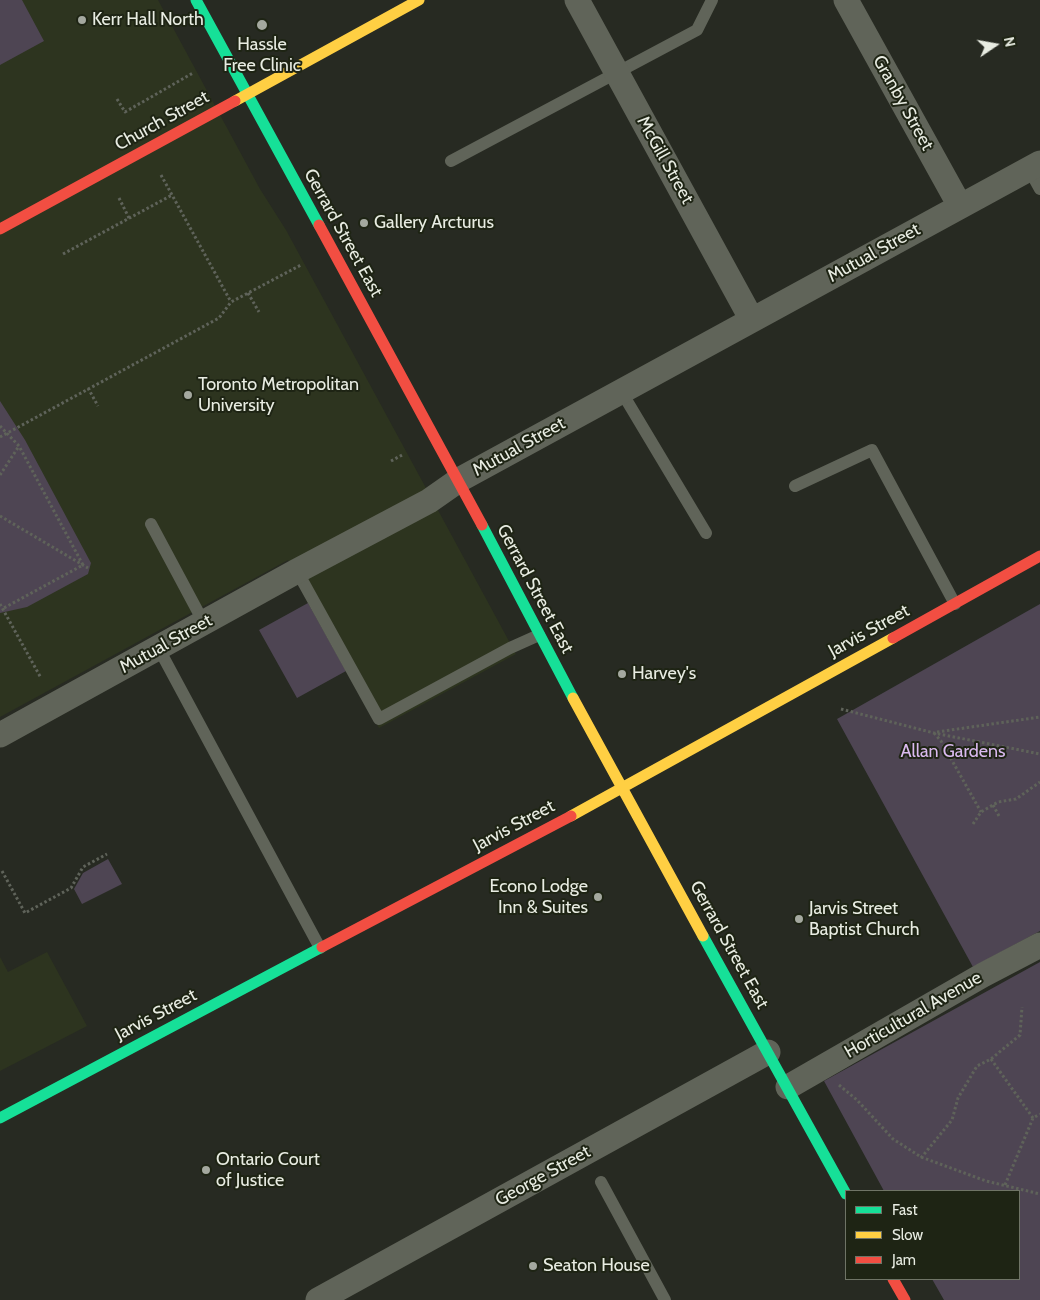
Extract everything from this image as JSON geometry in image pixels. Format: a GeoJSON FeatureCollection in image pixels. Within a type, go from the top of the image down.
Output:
{"type":"FeatureCollection","features":[{"type":"Feature","properties":{"kind":"main road","name":"Gerrard Street East"},"geometry":{"type":"LineString","coordinates":[[196,0],[459,480],[539,635],[622,788],[845,1192]]}},
{"type":"Feature","properties":{"kind":"main road","name":"Church Street"},"geometry":{"type":"LineString","coordinates":[[0,229],[419,0]]}},
{"type":"Feature","properties":{"kind":"main road","name":"Jarvis Street"},"geometry":{"type":"LineString","coordinates":[[0,1118],[622,788],[1040,556]]}},
{"type":"Feature","properties":{"kind":"main road"},"geometry":{"type":"LineString","coordinates":[[894,1280],[905,1300]]}},
{"type":"Feature","properties":{"kind":"street","name":"McGill Street"},"geometry":{"type":"LineString","coordinates":[[577,0],[752,320]]}},
{"type":"Feature","properties":{"kind":"street","name":"Granby Street"},"geometry":{"type":"LineString","coordinates":[[846,0],[960,206]]}},
{"type":"Feature","properties":{"kind":"street","name":"Mutual Street"},"geometry":{"type":"LineString","coordinates":[[0,735],[297,571],[429,501],[459,480],[960,206],[1036,174]]}},
{"type":"Feature","properties":{"kind":"street","name":"Horticultural Avenue"},"geometry":{"type":"LineString","coordinates":[[788,1088],[983,975],[1040,945]]}},
{"type":"Feature","properties":{"kind":"street","name":"George Street"},"geometry":{"type":"LineString","coordinates":[[318,1300],[768,1052]]}},
{"type":"Feature","properties":{"kind":"lane"},"geometry":{"type":"LineString","coordinates":[[451,161],[697,30],[712,0]]}},
{"type":"Feature","properties":{"kind":"lane"},"geometry":{"type":"LineString","coordinates":[[621,392],[706,533]]}},
{"type":"Feature","properties":{"kind":"lane"},"geometry":{"type":"LineString","coordinates":[[795,486],[872,450],[955,604]]}},
{"type":"Feature","properties":{"kind":"lane"},"geometry":{"type":"LineString","coordinates":[[150,524],[204,623]]}},
{"type":"Feature","properties":{"kind":"lane"},"geometry":{"type":"LineString","coordinates":[[297,571],[379,719],[510,648],[539,635]]}},
{"type":"Feature","properties":{"kind":"lane"},"geometry":{"type":"LineString","coordinates":[[158,649],[320,948]]}},
{"type":"Feature","properties":{"kind":"lane"},"geometry":{"type":"LineString","coordinates":[[601,1182],[665,1300]]}},
{"type":"Feature","properties":{"kind":"path"},"geometry":{"type":"LineString","coordinates":[[117,100],[125,112],[193,73]]}},
{"type":"Feature","properties":{"kind":"path"},"geometry":{"type":"LineString","coordinates":[[161,175],[231,302]]}},
{"type":"Feature","properties":{"kind":"path"},"geometry":{"type":"LineString","coordinates":[[64,254],[172,195]]}},
{"type":"Feature","properties":{"kind":"path"},"geometry":{"type":"LineString","coordinates":[[119,198],[129,218]]}},
{"type":"Feature","properties":{"kind":"path"},"geometry":{"type":"LineString","coordinates":[[0,437],[219,318],[231,302],[300,264]]}},
{"type":"Feature","properties":{"kind":"path"},"geometry":{"type":"LineString","coordinates":[[248,293],[259,312]]}},
{"type":"Feature","properties":{"kind":"path"},"geometry":{"type":"LineString","coordinates":[[88,388],[98,406]]}},
{"type":"Feature","properties":{"kind":"path"},"geometry":{"type":"LineString","coordinates":[[0,426],[19,446],[83,565]]}},
{"type":"Feature","properties":{"kind":"path"},"geometry":{"type":"LineString","coordinates":[[0,475],[19,446]]}},
{"type":"Feature","properties":{"kind":"path"},"geometry":{"type":"LineString","coordinates":[[391,461],[404,454]]}},
{"type":"Feature","properties":{"kind":"path"},"geometry":{"type":"LineString","coordinates":[[0,516],[88,568]]}},
{"type":"Feature","properties":{"kind":"path"},"geometry":{"type":"LineString","coordinates":[[2,609],[83,565]]}},
{"type":"Feature","properties":{"kind":"path"},"geometry":{"type":"LineString","coordinates":[[0,604],[40,678]]}},
{"type":"Feature","properties":{"kind":"path"},"geometry":{"type":"LineString","coordinates":[[841,709],[934,733],[1040,754]]}},
{"type":"Feature","properties":{"kind":"path"},"geometry":{"type":"LineString","coordinates":[[934,733],[1040,716]]}},
{"type":"Feature","properties":{"kind":"path"},"geometry":{"type":"LineString","coordinates":[[934,733],[941,741],[982,812]]}},
{"type":"Feature","properties":{"kind":"path"},"geometry":{"type":"LineString","coordinates":[[973,824],[982,812],[993,805],[1016,800],[1030,787],[1040,782]]}},
{"type":"Feature","properties":{"kind":"path"},"geometry":{"type":"LineString","coordinates":[[993,805],[999,816]]}},
{"type":"Feature","properties":{"kind":"path"},"geometry":{"type":"LineString","coordinates":[[2,871],[25,913],[72,888],[83,867],[107,854]]}},
{"type":"Feature","properties":{"kind":"path"},"geometry":{"type":"LineString","coordinates":[[921,1158],[952,1120],[958,1098],[976,1066],[991,1059],[1020,1035],[1022,1007]]}},
{"type":"Feature","properties":{"kind":"path"},"geometry":{"type":"LineString","coordinates":[[991,1059],[1032,1118]]}},
{"type":"Feature","properties":{"kind":"path"},"geometry":{"type":"LineString","coordinates":[[820,1069],[858,1100],[894,1139],[921,1158],[958,1172],[1040,1194]]}},
{"type":"Feature","properties":{"kind":"path"},"geometry":{"type":"LineString","coordinates":[[1005,1185],[1032,1118],[1040,1114]]}},
{"type":"Feature","properties":{"kind":"shaded area","name":"Toronto Metropolitan University"},"geometry":{"type":"Polygon","coordinates":[[[0,0],[158,0],[260,189],[286,230],[516,654],[379,728],[288,560],[0,717],[0,0]]]}},
{"type":"Feature","properties":{"kind":"shaded area"},"geometry":{"type":"Polygon","coordinates":[[[47,952],[87,1026],[0,1071],[0,957],[8,972],[47,952]]]}},
{"type":"Feature","properties":{"kind":"green space"},"geometry":{"type":"Polygon","coordinates":[[[0,0],[22,0],[44,41],[0,65],[0,0]]]}},
{"type":"Feature","properties":{"kind":"green space"},"geometry":{"type":"Polygon","coordinates":[[[0,401],[25,440],[91,563],[88,574],[27,607],[0,613],[0,401]]]}},
{"type":"Feature","properties":{"kind":"green space"},"geometry":{"type":"Polygon","coordinates":[[[308,603],[346,671],[297,698],[259,630],[308,603]]]}},
{"type":"Feature","properties":{"kind":"green space","name":"Allan Gardens"},"geometry":{"type":"Polygon","coordinates":[[[1040,604],[1040,931],[973,967],[837,719],[1040,604]]]}},
{"type":"Feature","properties":{"kind":"green space"},"geometry":{"type":"Polygon","coordinates":[[[108,859],[122,884],[82,904],[74,889],[83,873],[108,859]]]}},
{"type":"Feature","properties":{"kind":"green space"},"geometry":{"type":"Polygon","coordinates":[[[1040,962],[1040,1300],[944,1300],[933,1280],[1020,1280],[1020,1190],[883,1190],[824,1081],[1040,962]]]}},
{"type":"Feature","properties":{"kind":"traffic: fast"},"geometry":{"type":"LineString","coordinates":[[196,0],[319,225]]}},
{"type":"Feature","properties":{"kind":"traffic: fast"},"geometry":{"type":"LineString","coordinates":[[482,525],[573,698]]}},
{"type":"Feature","properties":{"kind":"traffic: fast"},"geometry":{"type":"LineString","coordinates":[[703,936],[845,1192]]}},
{"type":"Feature","properties":{"kind":"traffic: fast"},"geometry":{"type":"LineString","coordinates":[[0,1118],[322,947]]}},
{"type":"Feature","properties":{"kind":"traffic: slow"},"geometry":{"type":"LineString","coordinates":[[235,101],[419,0]]}},
{"type":"Feature","properties":{"kind":"traffic: slow"},"geometry":{"type":"LineString","coordinates":[[571,816],[893,638]]}},
{"type":"Feature","properties":{"kind":"traffic: slow"},"geometry":{"type":"LineString","coordinates":[[573,698],[703,936]]}},
{"type":"Feature","properties":{"kind":"traffic: jam"},"geometry":{"type":"LineString","coordinates":[[0,229],[235,101]]}},
{"type":"Feature","properties":{"kind":"traffic: jam"},"geometry":{"type":"LineString","coordinates":[[319,225],[482,525]]}},
{"type":"Feature","properties":{"kind":"traffic: jam"},"geometry":{"type":"LineString","coordinates":[[893,638],[1040,556]]}},
{"type":"Feature","properties":{"kind":"traffic: jam"},"geometry":{"type":"LineString","coordinates":[[322,947],[571,816]]}},
{"type":"Feature","properties":{"kind":"traffic: jam"},"geometry":{"type":"LineString","coordinates":[[894,1280],[905,1300]]}},
{"type":"Feature","properties":{"kind":"place","name":"Kerr Hall North"},"geometry":{"type":"Point","coordinates":[82,20]}},
{"type":"Feature","properties":{"kind":"place","name":"Hassle Free Clinic"},"geometry":{"type":"Point","coordinates":[262,25]}},
{"type":"Feature","properties":{"kind":"place","name":"Gallery Arcturus"},"geometry":{"type":"Point","coordinates":[364,223]}},
{"type":"Feature","properties":{"kind":"place","name":"Toronto Metropolitan University"},"geometry":{"type":"Point","coordinates":[188,395]}},
{"type":"Feature","properties":{"kind":"place","name":"Harvey's"},"geometry":{"type":"Point","coordinates":[622,674]}},
{"type":"Feature","properties":{"kind":"place","name":"Econo Lodge Inn & Suites"},"geometry":{"type":"Point","coordinates":[598,897]}},
{"type":"Feature","properties":{"kind":"place","name":"Jarvis Street Baptist Church"},"geometry":{"type":"Point","coordinates":[799,919]}},
{"type":"Feature","properties":{"kind":"place","name":"Ontario Court of Justice"},"geometry":{"type":"Point","coordinates":[206,1170]}},
{"type":"Feature","properties":{"kind":"place","name":"Seaton House"},"geometry":{"type":"Point","coordinates":[533,1266]}}]}
